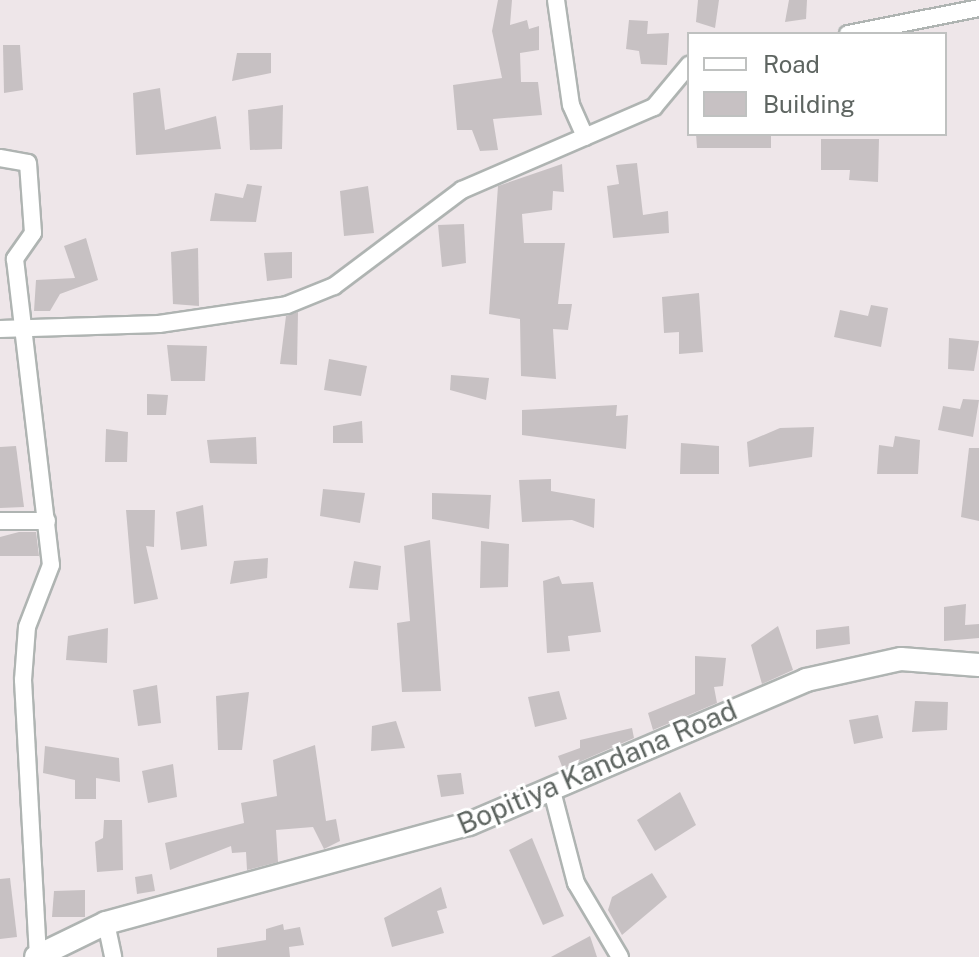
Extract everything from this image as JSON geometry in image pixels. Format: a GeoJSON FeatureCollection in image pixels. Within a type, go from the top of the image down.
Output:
{"type":"FeatureCollection","features":[{"type":"Feature","properties":{"kind":"main road","name":"Bopitiya Kandana Road"},"geometry":{"type":"LineString","coordinates":[[37,957],[106,923],[469,824],[806,680],[901,659],[979,665]]}},
{"type":"Feature","properties":{"kind":"street"},"geometry":{"type":"LineString","coordinates":[[556,0],[571,105],[585,137]]}},
{"type":"Feature","properties":{"kind":"street"},"geometry":{"type":"LineString","coordinates":[[858,32],[979,8]]}},
{"type":"Feature","properties":{"kind":"street"},"geometry":{"type":"LineString","coordinates":[[0,329],[159,324],[287,305],[334,286],[462,190],[654,107],[687,67]]}},
{"type":"Feature","properties":{"kind":"street"},"geometry":{"type":"LineString","coordinates":[[0,158],[28,163],[33,233],[15,259],[27,330],[51,565],[27,627],[23,680],[37,957]]}},
{"type":"Feature","properties":{"kind":"street"},"geometry":{"type":"LineString","coordinates":[[0,521],[47,521]]}},
{"type":"Feature","properties":{"kind":"street"},"geometry":{"type":"LineString","coordinates":[[552,791],[576,883],[620,957]]}},
{"type":"Feature","properties":{"kind":"street"},"geometry":{"type":"LineString","coordinates":[[106,923],[113,957]]}},
{"type":"Feature","properties":{"kind":"building"},"geometry":{"type":"Polygon","coordinates":[[[498,0],[512,0],[510,25],[527,20],[529,29],[539,26],[539,50],[520,53],[521,82],[538,82],[542,115],[493,119],[498,150],[480,151],[472,130],[457,130],[453,85],[502,78],[492,31],[498,0]]]}},
{"type":"Feature","properties":{"kind":"building"},"geometry":{"type":"Polygon","coordinates":[[[698,0],[719,0],[715,28],[696,22],[698,0]]]}},
{"type":"Feature","properties":{"kind":"building"},"geometry":{"type":"Polygon","coordinates":[[[789,0],[807,0],[806,19],[785,22],[789,0]]]}},
{"type":"Feature","properties":{"kind":"building"},"geometry":{"type":"Polygon","coordinates":[[[629,20],[648,21],[647,34],[669,33],[667,65],[641,64],[639,51],[626,49],[629,20]]]}},
{"type":"Feature","properties":{"kind":"building"},"geometry":{"type":"Polygon","coordinates":[[[3,45],[20,45],[23,90],[4,93],[3,45]]]}},
{"type":"Feature","properties":{"kind":"building"},"geometry":{"type":"Polygon","coordinates":[[[237,53],[271,53],[271,73],[232,81],[237,53]]]}},
{"type":"Feature","properties":{"kind":"building"},"geometry":{"type":"Polygon","coordinates":[[[160,88],[165,130],[216,116],[221,149],[136,155],[133,93],[160,88]]]}},
{"type":"Feature","properties":{"kind":"building"},"geometry":{"type":"Polygon","coordinates":[[[283,105],[282,149],[250,150],[248,110],[283,105]]]}},
{"type":"Feature","properties":{"kind":"building"},"geometry":{"type":"Polygon","coordinates":[[[696,136],[771,136],[771,148],[697,148],[696,136]]]}},
{"type":"Feature","properties":{"kind":"building"},"geometry":{"type":"Polygon","coordinates":[[[821,139],[879,139],[878,182],[849,180],[850,170],[821,170],[821,139]]]}},
{"type":"Feature","properties":{"kind":"building"},"geometry":{"type":"Polygon","coordinates":[[[637,163],[643,215],[668,211],[669,233],[613,238],[607,186],[619,184],[616,165],[637,163]]]}},
{"type":"Feature","properties":{"kind":"building"},"geometry":{"type":"Polygon","coordinates":[[[562,164],[564,192],[553,191],[552,210],[522,214],[524,243],[565,243],[558,304],[572,304],[568,330],[553,329],[556,379],[521,376],[520,319],[489,314],[498,186],[562,164]]]}},
{"type":"Feature","properties":{"kind":"building"},"geometry":{"type":"Polygon","coordinates":[[[247,184],[262,186],[256,222],[210,221],[215,193],[243,198],[247,184]]]}},
{"type":"Feature","properties":{"kind":"building"},"geometry":{"type":"Polygon","coordinates":[[[368,186],[374,233],[344,236],[340,191],[368,186]]]}},
{"type":"Feature","properties":{"kind":"building"},"geometry":{"type":"Polygon","coordinates":[[[464,224],[466,263],[442,267],[438,225],[464,224]]]}},
{"type":"Feature","properties":{"kind":"building"},"geometry":{"type":"Polygon","coordinates":[[[86,238],[98,280],[60,294],[50,311],[34,311],[36,280],[75,278],[64,246],[86,238]]]}},
{"type":"Feature","properties":{"kind":"building"},"geometry":{"type":"Polygon","coordinates":[[[198,248],[199,306],[173,304],[171,252],[198,248]]]}},
{"type":"Feature","properties":{"kind":"building"},"geometry":{"type":"Polygon","coordinates":[[[292,252],[292,278],[267,281],[264,253],[292,252]]]}},
{"type":"Feature","properties":{"kind":"building"},"geometry":{"type":"Polygon","coordinates":[[[699,293],[703,352],[679,354],[679,332],[664,333],[662,297],[699,293]]]}},
{"type":"Feature","properties":{"kind":"building"},"geometry":{"type":"Polygon","coordinates":[[[871,305],[888,308],[881,347],[834,337],[840,310],[868,316],[871,305]]]}},
{"type":"Feature","properties":{"kind":"building"},"geometry":{"type":"Polygon","coordinates":[[[298,312],[297,365],[280,364],[286,316],[298,312]]]}},
{"type":"Feature","properties":{"kind":"building"},"geometry":{"type":"Polygon","coordinates":[[[949,338],[979,341],[974,371],[948,369],[949,338]]]}},
{"type":"Feature","properties":{"kind":"building"},"geometry":{"type":"Polygon","coordinates":[[[167,345],[207,346],[205,381],[171,381],[167,345]]]}},
{"type":"Feature","properties":{"kind":"building"},"geometry":{"type":"Polygon","coordinates":[[[329,359],[367,366],[361,396],[324,390],[329,359]]]}},
{"type":"Feature","properties":{"kind":"building"},"geometry":{"type":"Polygon","coordinates":[[[451,375],[489,378],[486,400],[450,390],[451,375]]]}},
{"type":"Feature","properties":{"kind":"building"},"geometry":{"type":"Polygon","coordinates":[[[147,394],[168,395],[166,415],[147,415],[147,394]]]}},
{"type":"Feature","properties":{"kind":"building"},"geometry":{"type":"Polygon","coordinates":[[[963,399],[979,400],[973,437],[938,430],[943,406],[960,409],[963,399]]]}},
{"type":"Feature","properties":{"kind":"building"},"geometry":{"type":"Polygon","coordinates":[[[617,405],[616,416],[628,415],[626,449],[522,435],[522,410],[617,405]]]}},
{"type":"Feature","properties":{"kind":"building"},"geometry":{"type":"Polygon","coordinates":[[[362,421],[363,443],[333,443],[333,426],[362,421]]]}},
{"type":"Feature","properties":{"kind":"building"},"geometry":{"type":"Polygon","coordinates":[[[814,427],[812,457],[749,467],[747,442],[780,428],[814,427]]]}},
{"type":"Feature","properties":{"kind":"building"},"geometry":{"type":"Polygon","coordinates":[[[106,429],[128,432],[127,462],[105,462],[106,429]]]}},
{"type":"Feature","properties":{"kind":"building"},"geometry":{"type":"Polygon","coordinates":[[[895,436],[920,440],[918,474],[877,474],[879,445],[893,447],[895,436]]]}},
{"type":"Feature","properties":{"kind":"building"},"geometry":{"type":"Polygon","coordinates":[[[256,437],[257,464],[210,463],[207,440],[256,437]]]}},
{"type":"Feature","properties":{"kind":"building"},"geometry":{"type":"Polygon","coordinates":[[[681,443],[719,446],[719,474],[680,474],[681,443]]]}},
{"type":"Feature","properties":{"kind":"building"},"geometry":{"type":"Polygon","coordinates":[[[16,446],[24,507],[0,508],[0,447],[16,446]]]}},
{"type":"Feature","properties":{"kind":"building"},"geometry":{"type":"Polygon","coordinates":[[[969,448],[979,448],[979,521],[961,517],[969,448]]]}},
{"type":"Feature","properties":{"kind":"building"},"geometry":{"type":"Polygon","coordinates":[[[551,479],[551,491],[595,499],[594,528],[572,520],[522,522],[519,480],[551,479]]]}},
{"type":"Feature","properties":{"kind":"building"},"geometry":{"type":"Polygon","coordinates":[[[323,489],[365,493],[360,523],[320,516],[323,489]]]}},
{"type":"Feature","properties":{"kind":"building"},"geometry":{"type":"Polygon","coordinates":[[[432,493],[491,495],[489,529],[432,519],[432,493]]]}},
{"type":"Feature","properties":{"kind":"building"},"geometry":{"type":"Polygon","coordinates":[[[203,505],[207,546],[181,550],[176,512],[203,505]]]}},
{"type":"Feature","properties":{"kind":"building"},"geometry":{"type":"Polygon","coordinates":[[[126,510],[155,510],[154,547],[146,546],[158,599],[134,604],[126,510]]]}},
{"type":"Feature","properties":{"kind":"building"},"geometry":{"type":"Polygon","coordinates":[[[36,532],[39,556],[0,556],[0,537],[36,532]]]}},
{"type":"Feature","properties":{"kind":"building"},"geometry":{"type":"Polygon","coordinates":[[[430,540],[441,691],[402,692],[397,623],[410,621],[404,546],[430,540]]]}},
{"type":"Feature","properties":{"kind":"building"},"geometry":{"type":"Polygon","coordinates":[[[481,541],[509,544],[508,587],[480,588],[481,541]]]}},
{"type":"Feature","properties":{"kind":"building"},"geometry":{"type":"Polygon","coordinates":[[[268,558],[267,578],[230,584],[234,561],[268,558]]]}},
{"type":"Feature","properties":{"kind":"building"},"geometry":{"type":"Polygon","coordinates":[[[354,561],[381,566],[378,590],[349,588],[354,561]]]}},
{"type":"Feature","properties":{"kind":"building"},"geometry":{"type":"Polygon","coordinates":[[[559,576],[562,584],[593,582],[601,632],[568,636],[570,651],[547,653],[543,581],[559,576]]]}},
{"type":"Feature","properties":{"kind":"building"},"geometry":{"type":"Polygon","coordinates":[[[966,604],[965,625],[979,624],[979,638],[944,641],[944,607],[966,604]]]}},
{"type":"Feature","properties":{"kind":"building"},"geometry":{"type":"Polygon","coordinates":[[[778,626],[793,670],[762,684],[751,645],[778,626]]]}},
{"type":"Feature","properties":{"kind":"building"},"geometry":{"type":"Polygon","coordinates":[[[849,626],[850,644],[816,649],[816,630],[849,626]]]}},
{"type":"Feature","properties":{"kind":"building"},"geometry":{"type":"Polygon","coordinates":[[[108,628],[107,663],[66,660],[68,636],[108,628]]]}},
{"type":"Feature","properties":{"kind":"building"},"geometry":{"type":"Polygon","coordinates":[[[695,656],[726,658],[723,686],[714,687],[717,703],[653,730],[648,713],[695,694],[695,656]]]}},
{"type":"Feature","properties":{"kind":"building"},"geometry":{"type":"Polygon","coordinates":[[[157,685],[161,723],[138,726],[133,690],[157,685]]]}},
{"type":"Feature","properties":{"kind":"building"},"geometry":{"type":"Polygon","coordinates":[[[559,691],[567,719],[535,727],[528,697],[559,691]]]}},
{"type":"Feature","properties":{"kind":"building"},"geometry":{"type":"Polygon","coordinates":[[[249,692],[242,750],[218,750],[216,696],[249,692]]]}},
{"type":"Feature","properties":{"kind":"building"},"geometry":{"type":"Polygon","coordinates":[[[915,701],[948,702],[947,730],[912,732],[915,701]]]}},
{"type":"Feature","properties":{"kind":"building"},"geometry":{"type":"Polygon","coordinates":[[[878,715],[883,738],[854,744],[849,720],[878,715]]]}},
{"type":"Feature","properties":{"kind":"building"},"geometry":{"type":"Polygon","coordinates":[[[396,721],[405,748],[371,751],[372,726],[396,721]]]}},
{"type":"Feature","properties":{"kind":"building"},"geometry":{"type":"Polygon","coordinates":[[[632,728],[634,738],[563,769],[558,756],[580,748],[580,740],[632,728]]]}},
{"type":"Feature","properties":{"kind":"building"},"geometry":{"type":"Polygon","coordinates":[[[315,745],[326,821],[336,819],[340,841],[324,849],[313,827],[276,830],[278,862],[247,870],[246,852],[232,853],[231,846],[170,870],[165,843],[244,823],[241,803],[277,796],[273,760],[315,745]]]}},
{"type":"Feature","properties":{"kind":"building"},"geometry":{"type":"Polygon","coordinates":[[[45,746],[119,758],[120,782],[96,778],[96,799],[75,799],[75,780],[43,773],[45,746]]]}},
{"type":"Feature","properties":{"kind":"building"},"geometry":{"type":"Polygon","coordinates":[[[173,764],[177,797],[148,803],[142,771],[173,764]]]}},
{"type":"Feature","properties":{"kind":"building"},"geometry":{"type":"Polygon","coordinates":[[[461,773],[464,794],[441,797],[437,775],[461,773]]]}},
{"type":"Feature","properties":{"kind":"building"},"geometry":{"type":"Polygon","coordinates":[[[680,792],[696,825],[655,851],[637,820],[680,792]]]}},
{"type":"Feature","properties":{"kind":"building"},"geometry":{"type":"Polygon","coordinates":[[[104,820],[122,820],[123,870],[97,872],[95,842],[103,838],[104,820]]]}},
{"type":"Feature","properties":{"kind":"building"},"geometry":{"type":"Polygon","coordinates":[[[532,838],[564,916],[543,925],[509,850],[532,838]]]}},
{"type":"Feature","properties":{"kind":"building"},"geometry":{"type":"Polygon","coordinates":[[[652,873],[667,897],[622,935],[608,910],[612,897],[652,873]]]}},
{"type":"Feature","properties":{"kind":"building"},"geometry":{"type":"Polygon","coordinates":[[[152,874],[155,891],[137,894],[135,877],[152,874]]]}},
{"type":"Feature","properties":{"kind":"building"},"geometry":{"type":"Polygon","coordinates":[[[10,878],[17,937],[0,939],[0,879],[10,878]]]}},
{"type":"Feature","properties":{"kind":"building"},"geometry":{"type":"Polygon","coordinates":[[[441,887],[447,908],[437,911],[444,933],[392,947],[384,918],[441,887]]]}},
{"type":"Feature","properties":{"kind":"building"},"geometry":{"type":"Polygon","coordinates":[[[85,890],[85,917],[52,917],[54,891],[85,890]]]}},
{"type":"Feature","properties":{"kind":"building"},"geometry":{"type":"Polygon","coordinates":[[[283,924],[284,930],[300,927],[304,945],[289,947],[290,957],[217,957],[217,948],[266,940],[266,929],[283,924]]]}},
{"type":"Feature","properties":{"kind":"building"},"geometry":{"type":"Polygon","coordinates":[[[590,936],[597,957],[551,957],[590,936]]]}}]}
